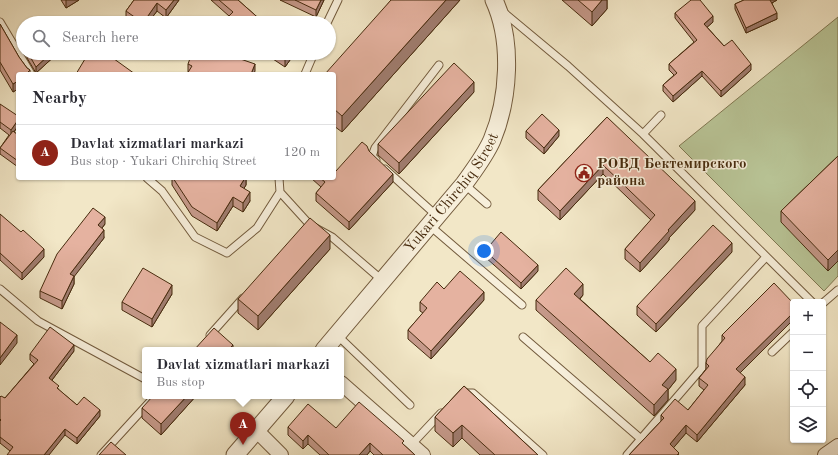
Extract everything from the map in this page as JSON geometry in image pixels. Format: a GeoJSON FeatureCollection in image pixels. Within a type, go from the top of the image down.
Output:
{"type":"FeatureCollection","features":[{"type":"Feature","properties":{"kind":"street","name":"Yukari Chirchiq Street"},"geometry":{"type":"LineString","coordinates":[[326,347],[464,184],[479,163],[491,141],[503,104],[506,77],[506,48],[502,21],[496,3]]}},
{"type":"Feature","properties":{"kind":"street"},"geometry":{"type":"LineString","coordinates":[[344,385],[423,455]]}},
{"type":"Feature","properties":{"kind":"street"},"geometry":{"type":"LineString","coordinates":[[234,455],[283,399]]}},
{"type":"Feature","properties":{"kind":"street"},"geometry":{"type":"LineString","coordinates":[[256,430],[281,455]]}},
{"type":"Feature","properties":{"kind":"street"},"geometry":{"type":"LineString","coordinates":[[825,455],[838,446]]}},
{"type":"Feature","properties":{"kind":"lane"},"geometry":{"type":"LineString","coordinates":[[330,16],[338,0]]}},
{"type":"Feature","properties":{"kind":"lane","name":"Yukari Chirchiq Street"},"geometry":{"type":"LineString","coordinates":[[496,3],[644,134],[809,299]]}},
{"type":"Feature","properties":{"kind":"lane"},"geometry":{"type":"LineString","coordinates":[[0,22],[16,49]]}},
{"type":"Feature","properties":{"kind":"lane"},"geometry":{"type":"LineString","coordinates":[[23,60],[30,72]]}},
{"type":"Feature","properties":{"kind":"lane"},"geometry":{"type":"LineString","coordinates":[[306,72],[311,60]]}},
{"type":"Feature","properties":{"kind":"lane"},"geometry":{"type":"LineString","coordinates":[[439,65],[375,148],[372,156],[433,220],[522,305]]}},
{"type":"Feature","properties":{"kind":"lane"},"geometry":{"type":"LineString","coordinates":[[644,134],[661,115]]}},
{"type":"Feature","properties":{"kind":"lane"},"geometry":{"type":"LineString","coordinates":[[149,180],[162,191],[195,237],[227,253],[258,228],[280,192]]}},
{"type":"Feature","properties":{"kind":"lane"},"geometry":{"type":"LineString","coordinates":[[279,180],[280,192],[308,228],[332,236],[383,281]]}},
{"type":"Feature","properties":{"kind":"lane"},"geometry":{"type":"LineString","coordinates":[[464,184],[487,204]]}},
{"type":"Feature","properties":{"kind":"lane"},"geometry":{"type":"LineString","coordinates":[[627,455],[702,368],[702,326],[766,257]]}},
{"type":"Feature","properties":{"kind":"lane"},"geometry":{"type":"LineString","coordinates":[[0,289],[38,321],[142,377]]}},
{"type":"Feature","properties":{"kind":"lane"},"geometry":{"type":"LineString","coordinates":[[826,300],[838,290]]}},
{"type":"Feature","properties":{"kind":"lane"},"geometry":{"type":"LineString","coordinates":[[207,339],[248,293]]}},
{"type":"Feature","properties":{"kind":"lane"},"geometry":{"type":"LineString","coordinates":[[336,335],[410,405]]}},
{"type":"Feature","properties":{"kind":"lane"},"geometry":{"type":"LineString","coordinates":[[772,352],[790,335]]}},
{"type":"Feature","properties":{"kind":"lane"},"geometry":{"type":"LineString","coordinates":[[523,337],[640,439]]}},
{"type":"Feature","properties":{"kind":"lane"},"geometry":{"type":"LineString","coordinates":[[459,394],[473,393],[543,455]]}},
{"type":"Feature","properties":{"kind":"lane"},"geometry":{"type":"LineString","coordinates":[[100,455],[109,450],[152,399]]}},
{"type":"Feature","properties":{"kind":"lane"},"geometry":{"type":"LineString","coordinates":[[411,445],[449,405]]}},
{"type":"Feature","properties":{"kind":"green space"},"geometry":{"type":"Polygon","coordinates":[[[838,17],[838,276],[824,291],[679,146],[838,17]]]}},
{"type":"Feature","properties":{"kind":"building"},"geometry":{"type":"Polygon","coordinates":[[[134,0],[174,0],[166,10],[157,3],[148,16],[133,16],[126,11],[134,0]]]}},
{"type":"Feature","properties":{"kind":"building"},"geometry":{"type":"Polygon","coordinates":[[[219,0],[238,0],[256,16],[229,16],[233,12],[219,0]]]}},
{"type":"Feature","properties":{"kind":"building"},"geometry":{"type":"Polygon","coordinates":[[[295,0],[321,0],[316,10],[295,0]]]}},
{"type":"Feature","properties":{"kind":"building"},"geometry":{"type":"Polygon","coordinates":[[[391,0],[446,0],[342,116],[336,111],[336,72],[327,72],[391,0]]]}},
{"type":"Feature","properties":{"kind":"building"},"geometry":{"type":"Polygon","coordinates":[[[578,0],[602,0],[592,12],[578,0]]]}},
{"type":"Feature","properties":{"kind":"building"},"geometry":{"type":"Polygon","coordinates":[[[691,0],[700,0],[713,16],[704,24],[724,46],[732,40],[751,64],[721,91],[702,71],[673,96],[663,85],[677,73],[669,64],[697,40],[675,13],[691,0]]]}},
{"type":"Feature","properties":{"kind":"building"},"geometry":{"type":"Polygon","coordinates":[[[744,0],[770,0],[777,13],[746,28],[735,4],[744,0]]]}},
{"type":"Feature","properties":{"kind":"building"},"geometry":{"type":"Polygon","coordinates":[[[0,24],[16,52],[16,60],[21,60],[30,70],[28,72],[16,72],[16,82],[13,84],[0,62],[0,24]]]}},
{"type":"Feature","properties":{"kind":"building"},"geometry":{"type":"Polygon","coordinates":[[[32,60],[44,60],[36,67],[32,60]]]}},
{"type":"Feature","properties":{"kind":"building"},"geometry":{"type":"Polygon","coordinates":[[[84,60],[116,60],[132,72],[77,72],[84,60]]]}},
{"type":"Feature","properties":{"kind":"building"},"geometry":{"type":"Polygon","coordinates":[[[189,60],[243,60],[255,64],[252,72],[188,72],[192,66],[188,64],[189,60]]]}},
{"type":"Feature","properties":{"kind":"building"},"geometry":{"type":"Polygon","coordinates":[[[454,63],[474,82],[399,163],[378,144],[454,63]]]}},
{"type":"Feature","properties":{"kind":"building"},"geometry":{"type":"Polygon","coordinates":[[[0,104],[16,115],[16,123],[11,130],[0,122],[0,104]]]}},
{"type":"Feature","properties":{"kind":"building"},"geometry":{"type":"Polygon","coordinates":[[[542,114],[559,130],[544,148],[526,131],[542,114]]]}},
{"type":"Feature","properties":{"kind":"building"},"geometry":{"type":"Polygon","coordinates":[[[607,117],[695,201],[640,263],[625,249],[655,215],[603,165],[560,211],[538,190],[607,117]]]}},
{"type":"Feature","properties":{"kind":"building"},"geometry":{"type":"Polygon","coordinates":[[[13,131],[16,133],[16,160],[0,148],[13,131]]]}},
{"type":"Feature","properties":{"kind":"building"},"geometry":{"type":"Polygon","coordinates":[[[362,142],[367,146],[369,151],[393,174],[349,222],[316,193],[325,182],[322,180],[336,180],[336,171],[362,142]]]}},
{"type":"Feature","properties":{"kind":"building"},"geometry":{"type":"Polygon","coordinates":[[[838,156],[838,250],[828,260],[781,211],[838,156]]]}},
{"type":"Feature","properties":{"kind":"building"},"geometry":{"type":"Polygon","coordinates":[[[174,180],[244,180],[240,186],[250,192],[243,203],[233,197],[217,223],[192,207],[174,180]]]}},
{"type":"Feature","properties":{"kind":"building"},"geometry":{"type":"Polygon","coordinates":[[[93,208],[105,217],[98,225],[104,230],[70,274],[74,276],[62,301],[40,291],[57,254],[93,208]]]}},
{"type":"Feature","properties":{"kind":"building"},"geometry":{"type":"Polygon","coordinates":[[[0,214],[21,232],[23,230],[44,249],[22,273],[0,253],[0,214]]]}},
{"type":"Feature","properties":{"kind":"building"},"geometry":{"type":"Polygon","coordinates":[[[310,218],[330,235],[258,316],[238,299],[310,218]]]}},
{"type":"Feature","properties":{"kind":"building"},"geometry":{"type":"Polygon","coordinates":[[[713,225],[732,243],[656,324],[637,306],[713,225]]]}},
{"type":"Feature","properties":{"kind":"building"},"geometry":{"type":"Polygon","coordinates":[[[501,232],[538,265],[521,283],[485,251],[501,232]]]}},
{"type":"Feature","properties":{"kind":"building"},"geometry":{"type":"Polygon","coordinates":[[[143,268],[172,285],[152,319],[122,302],[143,268]]]}},
{"type":"Feature","properties":{"kind":"building"},"geometry":{"type":"Polygon","coordinates":[[[566,268],[583,284],[574,294],[650,362],[658,353],[676,369],[662,385],[668,389],[654,405],[536,300],[566,268]]]}},
{"type":"Feature","properties":{"kind":"building"},"geometry":{"type":"Polygon","coordinates":[[[460,271],[484,292],[431,351],[408,330],[427,308],[420,302],[437,282],[444,289],[460,271]]]}},
{"type":"Feature","properties":{"kind":"building"},"geometry":{"type":"Polygon","coordinates":[[[774,283],[790,300],[790,316],[736,369],[745,377],[697,435],[686,425],[670,444],[679,453],[677,455],[629,455],[664,418],[661,415],[675,399],[688,410],[708,385],[699,378],[709,366],[706,363],[707,359],[725,338],[722,335],[774,283]]]}},
{"type":"Feature","properties":{"kind":"building"},"geometry":{"type":"Polygon","coordinates":[[[0,322],[17,335],[0,358],[0,322]]]}},
{"type":"Feature","properties":{"kind":"building"},"geometry":{"type":"Polygon","coordinates":[[[50,327],[74,345],[49,378],[59,386],[57,388],[77,405],[84,397],[100,410],[77,438],[65,429],[44,455],[7,455],[13,447],[0,437],[0,397],[5,398],[38,360],[30,354],[50,327]]]}},
{"type":"Feature","properties":{"kind":"building"},"geometry":{"type":"Polygon","coordinates":[[[214,328],[233,345],[231,347],[197,347],[214,328]]]}},
{"type":"Feature","properties":{"kind":"building"},"geometry":{"type":"Polygon","coordinates":[[[464,386],[538,455],[495,455],[462,425],[453,433],[435,417],[464,386]]]}},
{"type":"Feature","properties":{"kind":"building"},"geometry":{"type":"Polygon","coordinates":[[[150,399],[184,399],[161,424],[142,408],[150,399]]]}},
{"type":"Feature","properties":{"kind":"building"},"geometry":{"type":"Polygon","coordinates":[[[359,402],[404,441],[402,443],[415,455],[383,455],[370,443],[359,455],[329,455],[308,435],[303,441],[288,427],[308,404],[336,428],[359,402]]]}},
{"type":"Feature","properties":{"kind":"building"},"geometry":{"type":"Polygon","coordinates":[[[111,442],[126,455],[99,455],[111,442]]]}},
{"type":"Feature","properties":{"kind":"place","name":"РОВД Бектемирского района"},"geometry":{"type":"Point","coordinates":[584,173]}},
{"type":"Feature","properties":{"kind":"place","name":"Davlat xizmatlari markazi"},"geometry":{"type":"Point","coordinates":[243,445]}}]}
